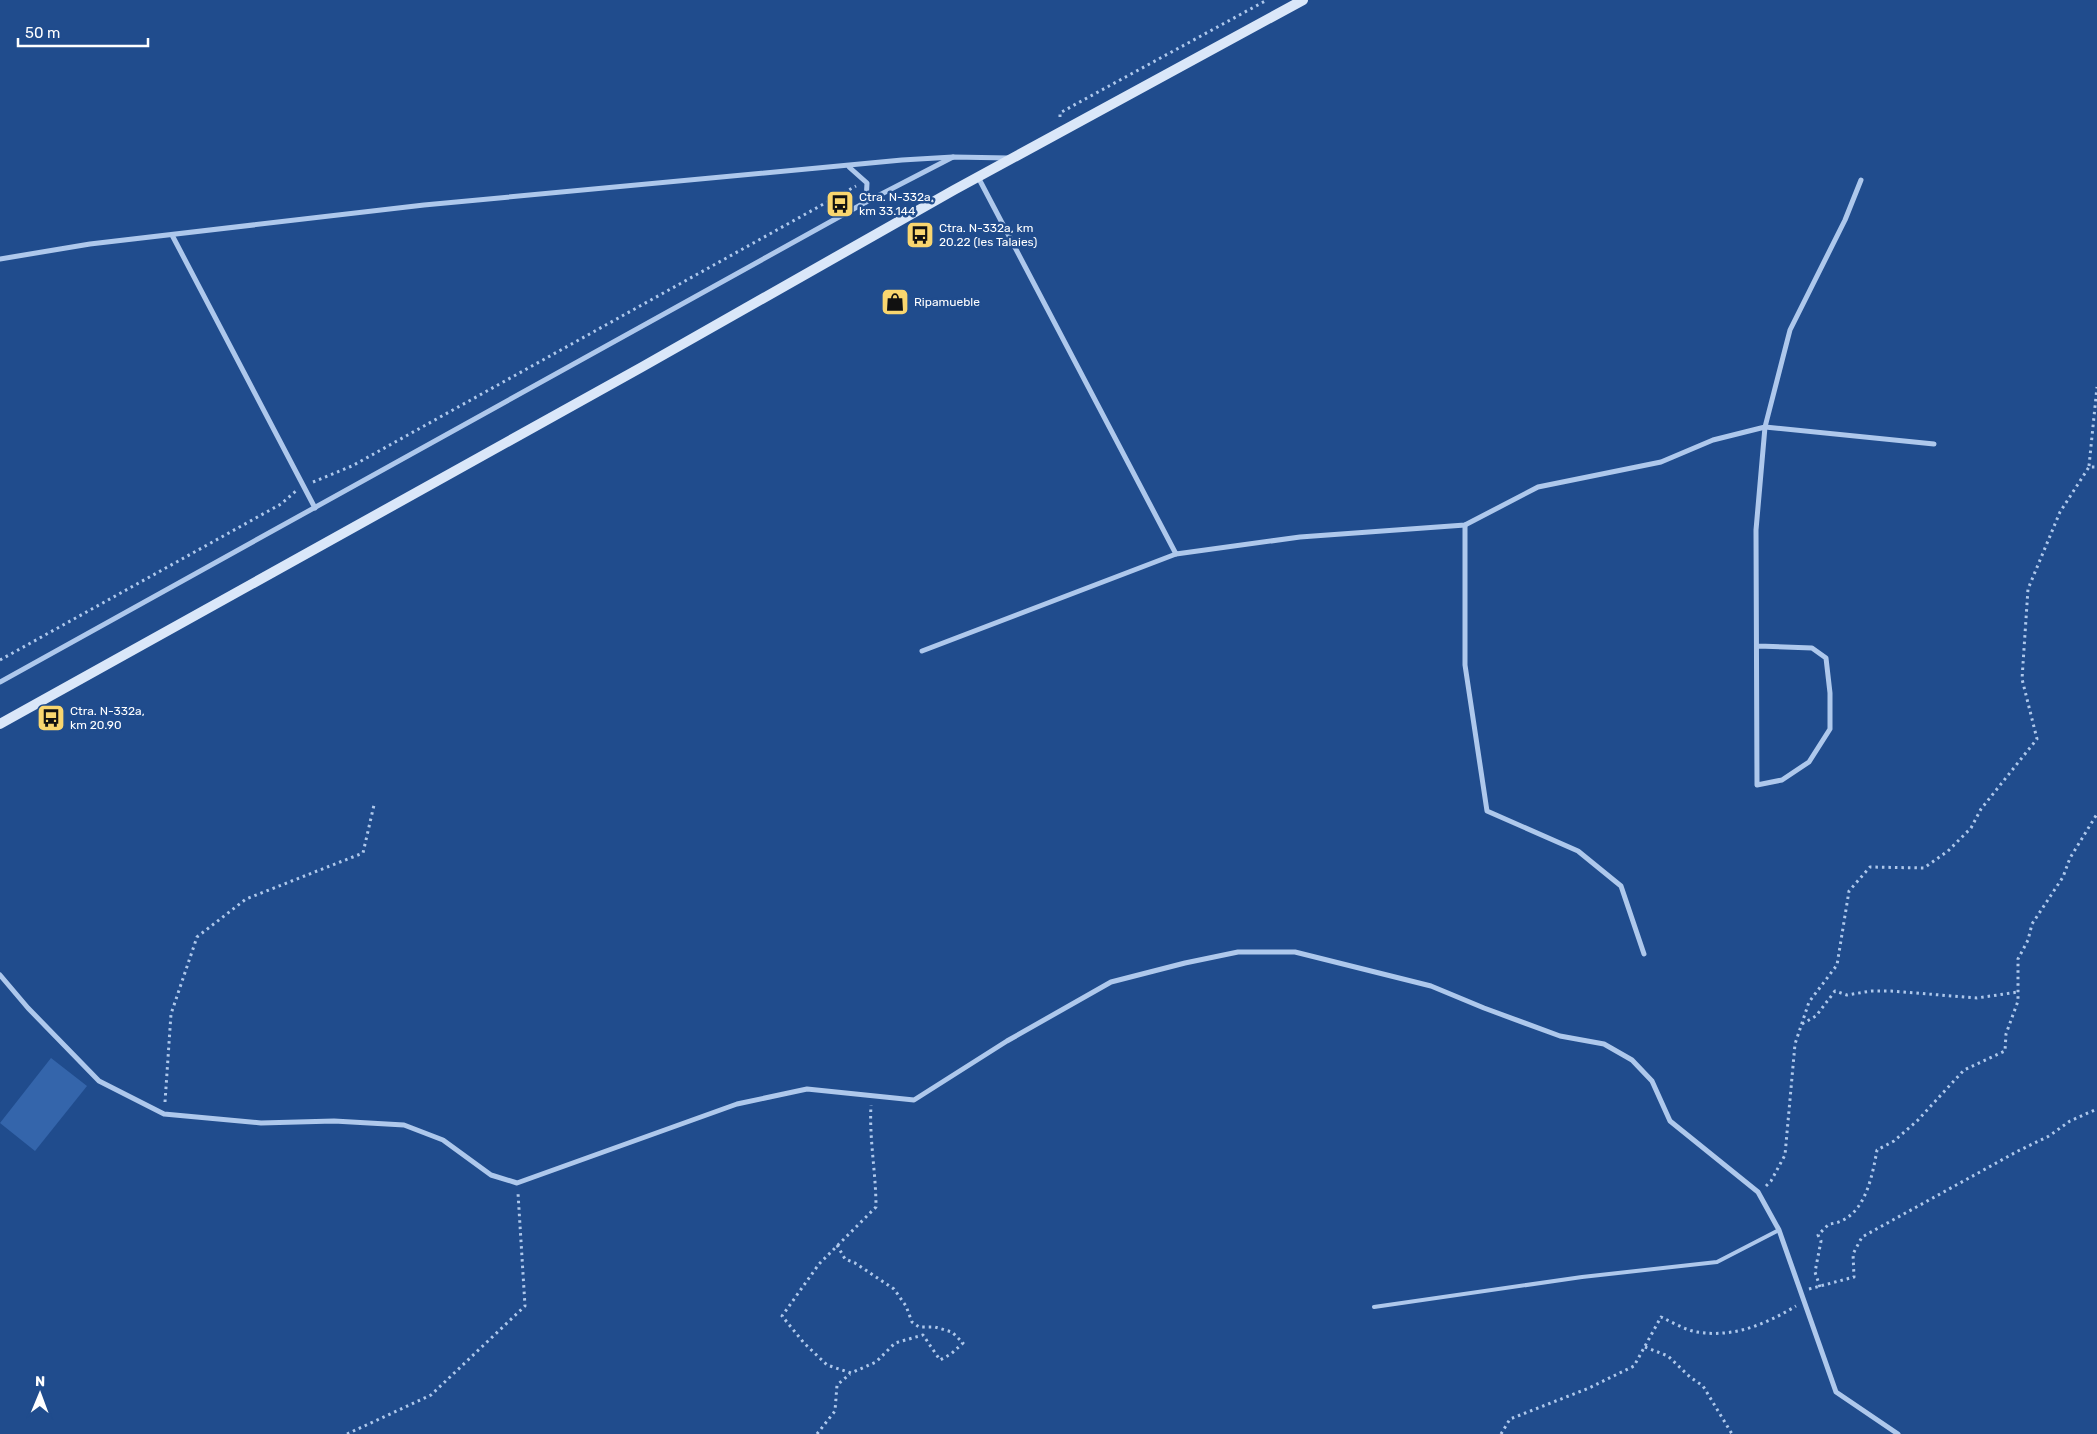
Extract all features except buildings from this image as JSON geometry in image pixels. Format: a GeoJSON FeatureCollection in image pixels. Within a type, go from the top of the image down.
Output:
{"type":"FeatureCollection","features":[{"type":"Feature","properties":{"kind":"main road"},"geometry":{"type":"LineString","coordinates":[[0,724],[978,177],[1303,0]]}},
{"type":"Feature","properties":{"kind":"street"},"geometry":{"type":"LineString","coordinates":[[0,260],[90,244],[424,205],[608,186],[952,157],[1013,158]]}},
{"type":"Feature","properties":{"kind":"street"},"geometry":{"type":"LineString","coordinates":[[0,682],[866,202],[952,157]]}},
{"type":"Feature","properties":{"kind":"street"},"geometry":{"type":"LineString","coordinates":[[846,167],[853,169],[865,180],[868,190],[866,202]]}},
{"type":"Feature","properties":{"kind":"street"},"geometry":{"type":"LineString","coordinates":[[978,177],[1176,554]]}},
{"type":"Feature","properties":{"kind":"street"},"geometry":{"type":"LineString","coordinates":[[1758,646],[1812,648],[1826,658],[1830,693],[1830,729],[1809,762],[1782,780],[1757,785],[1758,646],[1756,530],[1765,427],[1790,330],[1845,220],[1860,180]]}},
{"type":"Feature","properties":{"kind":"street"},"geometry":{"type":"LineString","coordinates":[[172,235],[315,508]]}},
{"type":"Feature","properties":{"kind":"street"},"geometry":{"type":"LineString","coordinates":[[922,651],[1176,554],[1300,537],[1465,525],[1538,488],[1660,462],[1713,440],[1765,427],[1934,444]]}},
{"type":"Feature","properties":{"kind":"street"},"geometry":{"type":"LineString","coordinates":[[1465,525],[1465,666],[1487,811],[1578,851],[1621,886],[1644,954]]}},
{"type":"Feature","properties":{"kind":"street"},"geometry":{"type":"LineString","coordinates":[[0,975],[28,1008],[99,1081],[164,1114],[261,1123],[334,1122],[404,1125],[443,1140],[491,1175],[517,1183],[737,1104],[807,1089],[914,1100],[1007,1041],[1111,982],[1185,962],[1238,952],[1294,952],[1431,986],[1560,1036],[1604,1044],[1632,1060],[1652,1081],[1670,1121],[1758,1192],[1779,1230],[1836,1392],[1898,1434]]}},
{"type":"Feature","properties":{"kind":"lane"},"geometry":{"type":"LineString","coordinates":[[1374,1307],[1582,1277],[1717,1262],[1779,1230]]}},
{"type":"Feature","properties":{"kind":"path"},"geometry":{"type":"LineString","coordinates":[[1057,134],[1060,113],[1267,0]]}},
{"type":"Feature","properties":{"kind":"path"},"geometry":{"type":"LineString","coordinates":[[0,660],[281,504],[295,491],[352,466],[865,180]]}},
{"type":"Feature","properties":{"kind":"path"},"geometry":{"type":"LineString","coordinates":[[1758,1192],[1771,1181],[1784,1155],[1795,1044],[1809,1002],[1837,965],[1849,892],[1870,867],[1924,868],[1948,852],[1971,828],[1981,809],[2037,739],[2022,679],[2028,589],[2060,512],[2089,467],[2097,388]]}},
{"type":"Feature","properties":{"kind":"path"},"geometry":{"type":"LineString","coordinates":[[2089,467],[2097,468]]}},
{"type":"Feature","properties":{"kind":"path"},"geometry":{"type":"LineString","coordinates":[[164,1114],[171,1014],[197,937],[246,900],[363,853],[374,805]]}},
{"type":"Feature","properties":{"kind":"path"},"geometry":{"type":"LineString","coordinates":[[1820,1287],[1815,1272],[1820,1248],[1818,1235],[1829,1224],[1840,1223],[1856,1211],[1867,1191],[1877,1150],[1894,1141],[1917,1121],[1964,1070],[2005,1051],[2006,1034],[2018,1001],[2018,960],[2028,940],[2032,924],[2063,877],[2070,858],[2097,814]]}},
{"type":"Feature","properties":{"kind":"path"},"geometry":{"type":"LineString","coordinates":[[1801,1024],[1816,1016],[1835,991],[1847,995],[1871,991],[1891,991],[1977,998],[2018,992]]}},
{"type":"Feature","properties":{"kind":"path"},"geometry":{"type":"LineString","coordinates":[[851,1373],[828,1365],[804,1343],[782,1316],[819,1264],[876,1207],[875,1168],[870,1132],[872,1097]]}},
{"type":"Feature","properties":{"kind":"path"},"geometry":{"type":"LineString","coordinates":[[1801,1291],[1854,1277],[1853,1254],[1862,1237],[2018,1151],[2049,1136],[2070,1121],[2097,1109]]}},
{"type":"Feature","properties":{"kind":"path"},"geometry":{"type":"LineString","coordinates":[[347,1434],[432,1396],[525,1306],[517,1183]]}},
{"type":"Feature","properties":{"kind":"path"},"geometry":{"type":"LineString","coordinates":[[817,1434],[835,1411],[837,1385],[851,1373],[876,1362],[895,1343],[923,1335],[940,1360],[951,1354],[963,1342],[952,1332],[935,1326],[919,1326],[912,1322],[906,1306],[894,1289],[855,1263],[845,1259],[836,1245]]}},
{"type":"Feature","properties":{"kind":"path"},"geometry":{"type":"LineString","coordinates":[[1501,1434],[1510,1420],[1588,1388],[1634,1366],[1661,1317],[1696,1332],[1734,1333],[1768,1322],[1804,1300]]}},
{"type":"Feature","properties":{"kind":"path"},"geometry":{"type":"LineString","coordinates":[[1645,1347],[1668,1356],[1703,1386],[1732,1434]]}},
{"type":"Feature","properties":{"kind":"shaded area"},"geometry":{"type":"Polygon","coordinates":[[[51,1058],[87,1086],[35,1151],[0,1123],[51,1058]]]}},
{"type":"Feature","properties":{"kind":"place","name":"Ctra. N-332a, km 33.144"},"geometry":{"type":"Point","coordinates":[840,204]}},
{"type":"Feature","properties":{"kind":"place","name":"Ctra. N-332a, km 20.22 (les Talaies)"},"geometry":{"type":"Point","coordinates":[920,235]}},
{"type":"Feature","properties":{"kind":"place","name":"Ripamueble"},"geometry":{"type":"Point","coordinates":[895,302]}},
{"type":"Feature","properties":{"kind":"place","name":"Ctra. N-332a, km 20.90"},"geometry":{"type":"Point","coordinates":[51,718]}}]}
